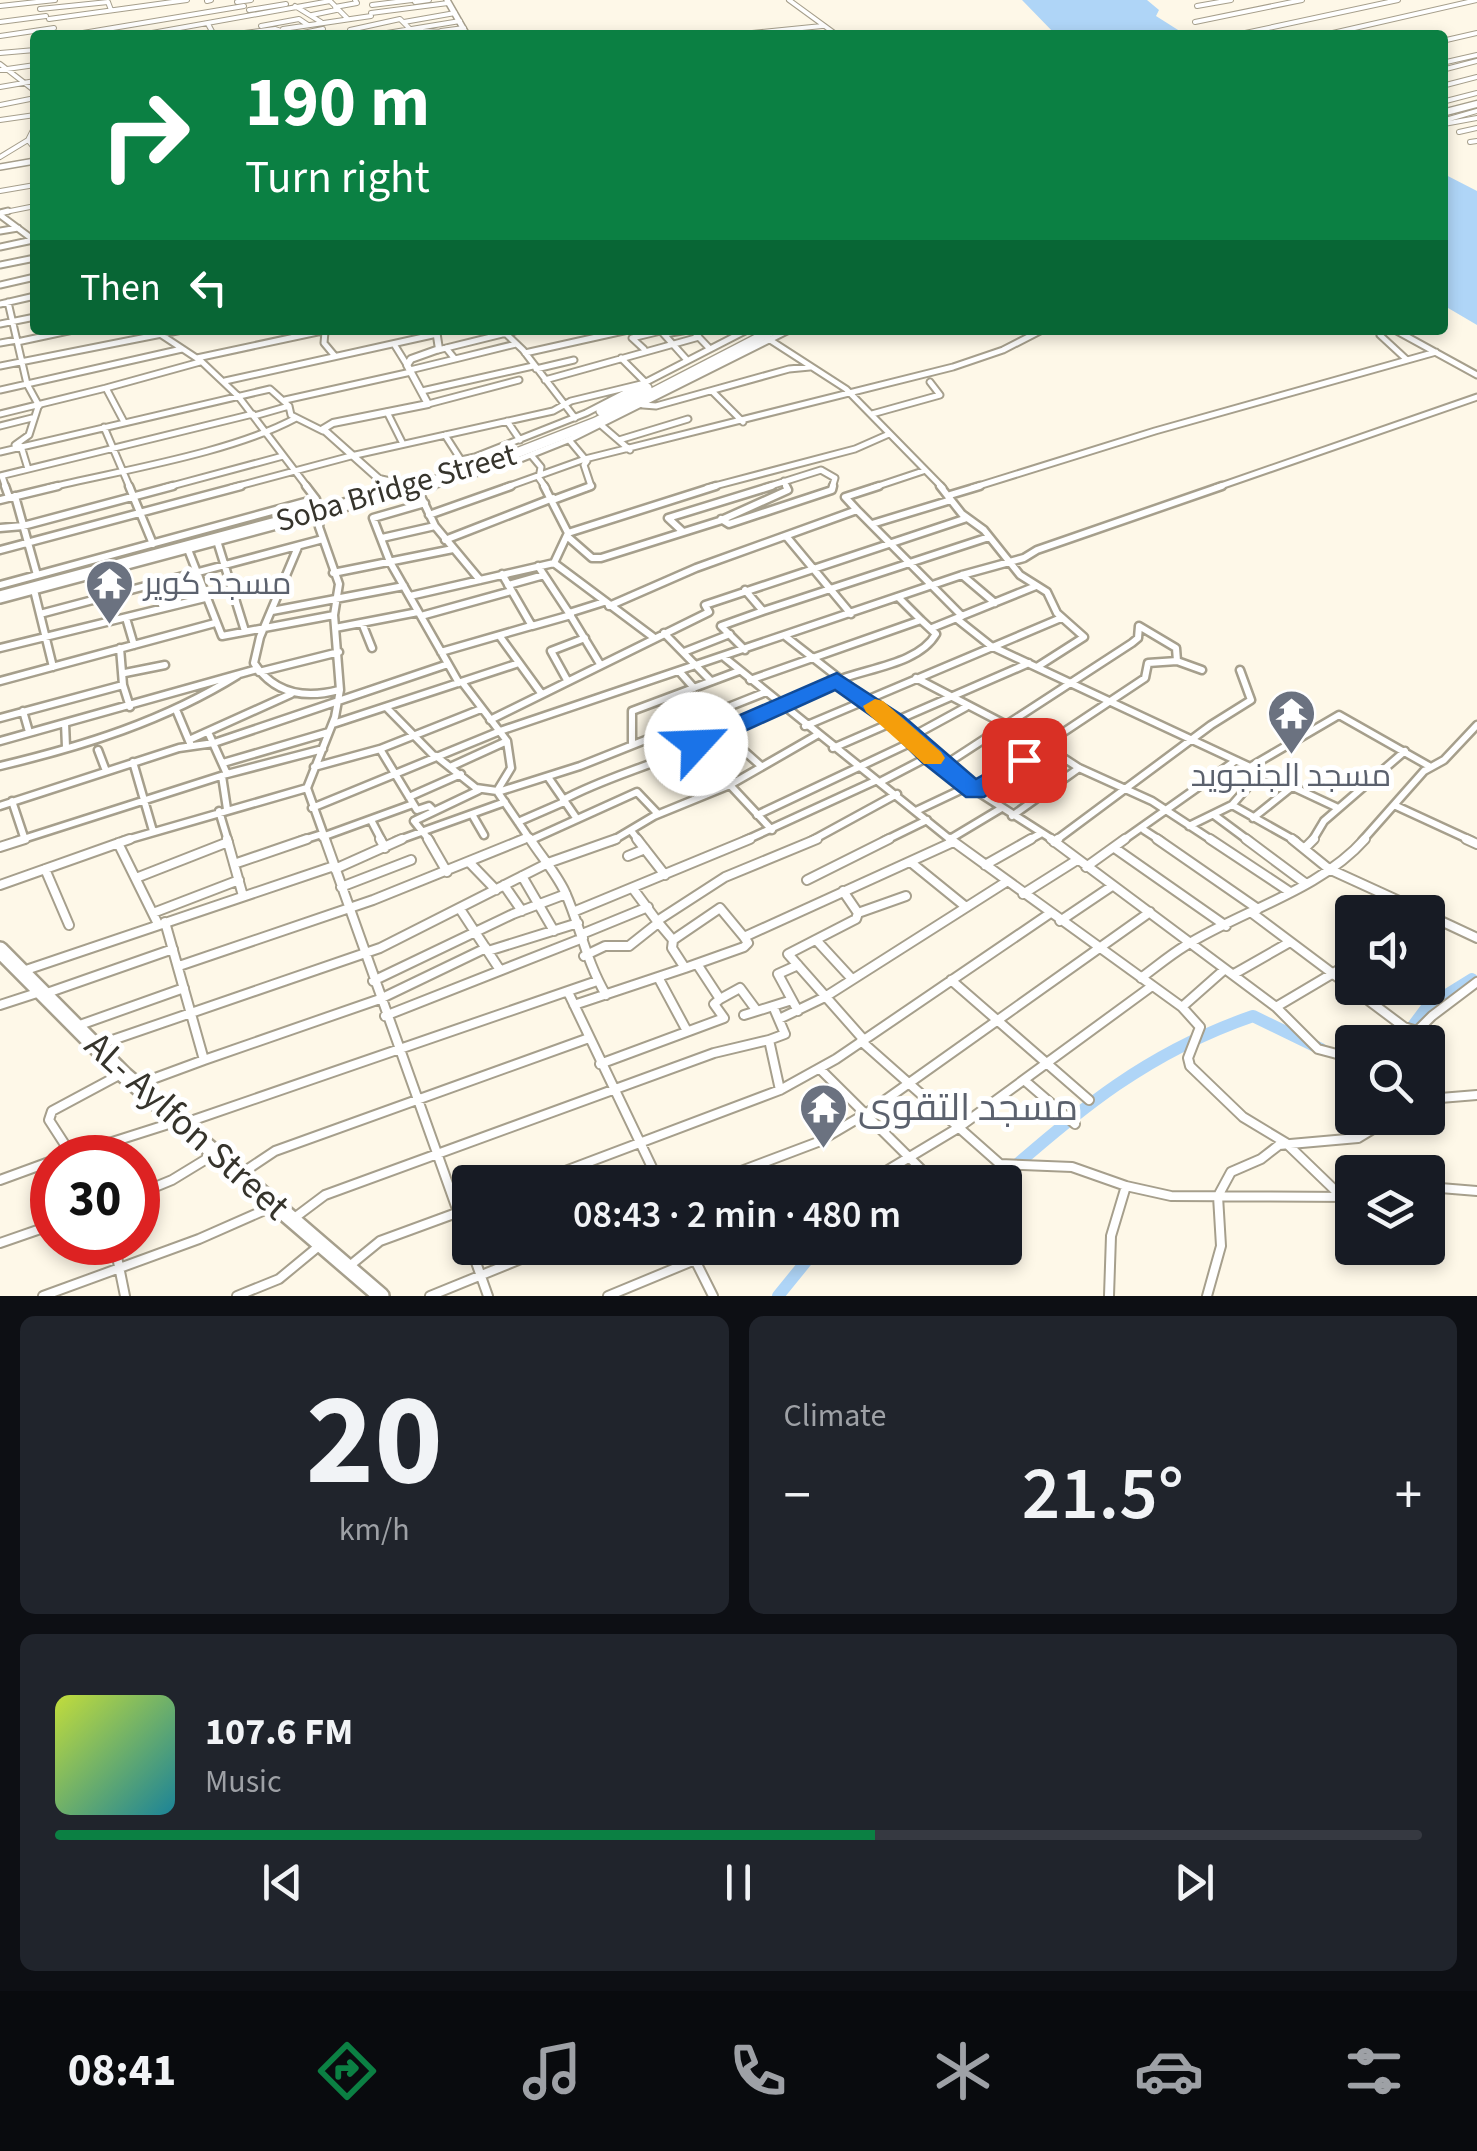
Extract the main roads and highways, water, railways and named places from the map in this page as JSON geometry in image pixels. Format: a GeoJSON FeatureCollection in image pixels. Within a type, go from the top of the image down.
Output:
{"type":"FeatureCollection","features":[{"type":"Feature","properties":{"kind":"highway"},"geometry":{"type":"LineString","coordinates":[[1448,116],[1477,109]]}},
{"type":"Feature","properties":{"kind":"highway","name":"Soba Bridge Street"},"geometry":{"type":"LineString","coordinates":[[0,594],[321,514],[529,449],[607,417],[754,335]]}},
{"type":"Feature","properties":{"kind":"highway","name":"Soba Bridge Street"},"geometry":{"type":"LineString","coordinates":[[0,594],[529,449]]}},
{"type":"Feature","properties":{"kind":"highway","name":"AL- Aylfon Street"},"geometry":{"type":"LineString","coordinates":[[0,950],[122,1074],[381,1296]]}},
{"type":"Feature","properties":{"kind":"water"},"geometry":{"type":"Polygon","coordinates":[[[1022,0],[1147,0],[1159,10],[1156,16],[1178,30],[1051,30],[1022,0]]]}},
{"type":"Feature","properties":{"kind":"water"},"geometry":{"type":"Polygon","coordinates":[[[1448,176],[1477,191],[1477,325],[1448,308],[1448,176]]]}},
{"type":"Feature","properties":{"kind":"waterway"},"geometry":{"type":"LineString","coordinates":[[1414,1025],[1427,1007],[1472,979]]}},
{"type":"Feature","properties":{"kind":"waterway"},"geometry":{"type":"LineString","coordinates":[[1017,1165],[1116,1085],[1215,1030],[1253,1016],[1321,1049]]}},
{"type":"Feature","properties":{"kind":"waterway"},"geometry":{"type":"LineString","coordinates":[[778,1296],[803,1265]]}},
{"type":"Feature","properties":{"kind":"place","name":"مسجد كوير"},"geometry":{"type":"Point","coordinates":[109,626]}},
{"type":"Feature","properties":{"kind":"place","name":"مسجد الجنجويد"},"geometry":{"type":"Point","coordinates":[1291,756]}},
{"type":"Feature","properties":{"kind":"place","name":"مسجد التقوى"},"geometry":{"type":"Point","coordinates":[823,1150]}}]}
